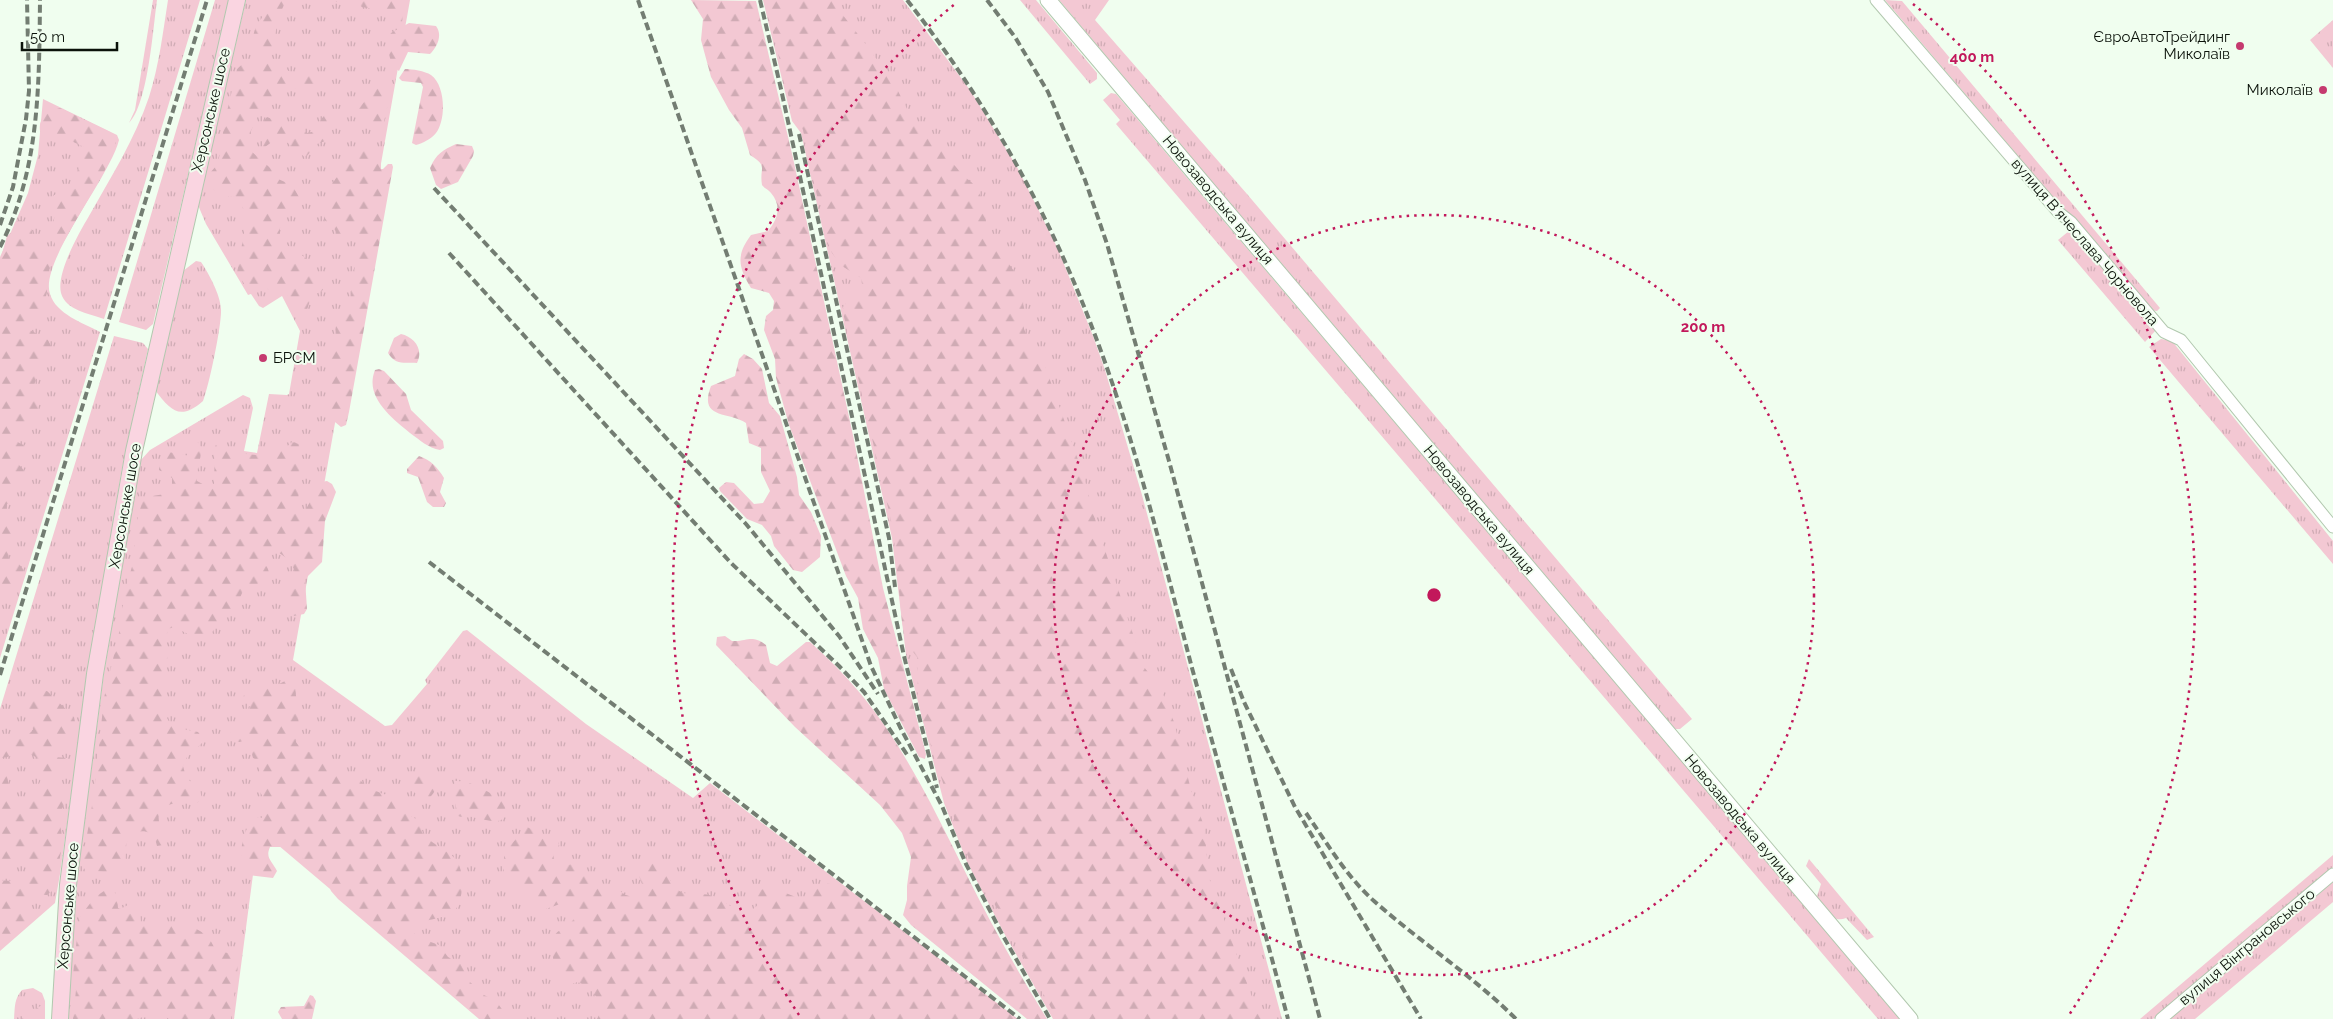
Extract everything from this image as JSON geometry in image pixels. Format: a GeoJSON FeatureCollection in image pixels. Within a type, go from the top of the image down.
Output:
{"type":"FeatureCollection","features":[{"type":"Feature","properties":{"kind":"main road","name":"Херсонське шосе"},"geometry":{"type":"LineString","coordinates":[[60,1019],[68,885],[98,654],[134,451],[237,0]]}},
{"type":"Feature","properties":{"kind":"street","name":"Новозаводська вулиця"},"geometry":{"type":"LineString","coordinates":[[1048,0],[1910,1019]]}},
{"type":"Feature","properties":{"kind":"street","name":"вулиця Вʼячеслава Чорновола"},"geometry":{"type":"LineString","coordinates":[[1876,0],[2058,212],[2071,222],[2164,332],[2181,340],[2333,527]]}},
{"type":"Feature","properties":{"kind":"street","name":"вулиця Вінграновського"},"geometry":{"type":"LineString","coordinates":[[2161,1019],[2333,874]]}},
{"type":"Feature","properties":{"kind":"green space"},"geometry":{"type":"Polygon","coordinates":[[[153,0],[157,0],[149,65],[141,100],[129,123],[135,110],[153,0]]]}},
{"type":"Feature","properties":{"kind":"green space"},"geometry":{"type":"Polygon","coordinates":[[[168,0],[200,0],[104,319],[79,311],[68,304],[61,293],[62,275],[74,243],[122,158],[143,113],[155,73],[168,0]]]}},
{"type":"Feature","properties":{"kind":"green space"},"geometry":{"type":"Polygon","coordinates":[[[215,0],[229,0],[153,324],[146,330],[119,322],[215,0]]]}},
{"type":"Feature","properties":{"kind":"green space"},"geometry":{"type":"Polygon","coordinates":[[[246,0],[410,0],[293,660],[385,726],[392,725],[427,684],[425,680],[463,631],[467,630],[586,724],[693,798],[710,783],[1018,1019],[484,1019],[259,829],[234,1019],[68,1019],[76,886],[104,673],[140,461],[150,450],[243,395],[250,398],[253,408],[244,451],[257,453],[269,394],[289,394],[300,331],[282,296],[263,308],[259,306],[251,294],[248,295],[206,224],[198,205],[246,0]]]}},
{"type":"Feature","properties":{"kind":"green space"},"geometry":{"type":"Polygon","coordinates":[[[268,0],[288,0],[280,15],[272,51],[264,56],[258,54],[253,49],[253,40],[256,28],[267,11],[268,0]]]}},
{"type":"Feature","properties":{"kind":"green space"},"geometry":{"type":"Polygon","coordinates":[[[324,0],[405,0],[402,22],[395,25],[383,11],[362,7],[355,2],[343,3],[324,0]]]}},
{"type":"Feature","properties":{"kind":"green space"},"geometry":{"type":"Polygon","coordinates":[[[691,0],[756,1],[793,158],[854,440],[883,588],[926,754],[925,759],[919,757],[884,689],[878,658],[863,629],[858,598],[846,576],[789,425],[776,378],[775,359],[764,330],[766,316],[773,310],[774,301],[769,293],[751,288],[743,274],[740,261],[743,249],[751,235],[768,231],[776,217],[777,203],[771,193],[762,185],[761,165],[750,155],[742,128],[729,110],[711,77],[701,40],[703,19],[691,0]]]}},
{"type":"Feature","properties":{"kind":"green space"},"geometry":{"type":"Polygon","coordinates":[[[763,0],[903,0],[970,90],[1017,167],[1057,247],[1105,370],[1142,495],[1282,1019],[1053,1019],[1004,933],[967,862],[944,803],[906,655],[892,538],[801,133],[792,121],[763,0]]]}},
{"type":"Feature","properties":{"kind":"green space"},"geometry":{"type":"Polygon","coordinates":[[[765,0],[831,0],[895,85],[907,109],[938,147],[965,177],[976,186],[985,206],[986,222],[995,244],[1014,271],[1023,299],[1024,329],[1031,345],[1043,360],[1083,474],[1097,526],[1144,667],[1161,689],[1174,722],[1191,790],[1204,826],[1209,878],[1252,997],[1262,1019],[1057,1019],[998,909],[984,890],[964,848],[922,718],[918,699],[917,657],[907,644],[902,622],[893,529],[844,317],[843,307],[862,284],[861,278],[842,266],[832,253],[828,243],[825,234],[827,219],[817,196],[803,130],[792,111],[765,0]]]}},
{"type":"Feature","properties":{"kind":"green space"},"geometry":{"type":"Polygon","coordinates":[[[1020,0],[1036,0],[1097,73],[1097,79],[1090,84],[1020,0]]]}},
{"type":"Feature","properties":{"kind":"green space"},"geometry":{"type":"Polygon","coordinates":[[[1059,0],[1109,0],[1095,20],[1247,194],[1692,719],[1680,729],[1670,729],[1059,0]]]}},
{"type":"Feature","properties":{"kind":"green space"},"geometry":{"type":"Polygon","coordinates":[[[1885,0],[1902,1],[2160,308],[2157,311],[2149,310],[1885,0]]]}},
{"type":"Feature","properties":{"kind":"green space"},"geometry":{"type":"Polygon","coordinates":[[[2333,20],[2333,68],[2310,40],[2333,20]]]}},
{"type":"Feature","properties":{"kind":"green space"},"geometry":{"type":"Polygon","coordinates":[[[409,23],[436,26],[439,37],[435,48],[430,54],[408,52],[399,71],[392,66],[386,42],[391,33],[409,23]]]}},
{"type":"Feature","properties":{"kind":"green space"},"geometry":{"type":"Polygon","coordinates":[[[248,59],[282,66],[294,75],[314,75],[322,78],[319,82],[303,89],[285,89],[261,108],[251,131],[251,151],[276,173],[278,179],[292,185],[299,197],[281,224],[281,237],[288,246],[306,258],[305,271],[309,276],[320,274],[324,277],[323,290],[311,297],[306,313],[299,315],[295,313],[286,293],[275,293],[262,286],[245,285],[237,273],[247,216],[237,197],[218,196],[208,181],[209,174],[217,165],[219,158],[225,120],[237,69],[248,59]]]}},
{"type":"Feature","properties":{"kind":"green space"},"geometry":{"type":"Polygon","coordinates":[[[405,69],[418,70],[431,75],[440,87],[442,95],[442,120],[436,133],[424,142],[416,145],[412,143],[423,87],[421,83],[402,81],[399,78],[405,69]]]}},
{"type":"Feature","properties":{"kind":"green space"},"geometry":{"type":"Polygon","coordinates":[[[382,80],[385,81],[387,87],[388,99],[381,129],[359,118],[356,112],[382,80]]]}},
{"type":"Feature","properties":{"kind":"green space"},"geometry":{"type":"Polygon","coordinates":[[[1111,93],[1116,94],[1901,1019],[1878,1019],[1116,124],[1120,120],[1103,100],[1111,93]]]}},
{"type":"Feature","properties":{"kind":"green space"},"geometry":{"type":"Polygon","coordinates":[[[43,99],[117,135],[119,140],[103,175],[65,241],[49,280],[50,294],[58,307],[71,317],[100,332],[0,658],[0,257],[28,193],[38,155],[43,99]]]}},
{"type":"Feature","properties":{"kind":"green space"},"geometry":{"type":"Polygon","coordinates":[[[60,108],[110,132],[115,139],[115,146],[105,170],[60,248],[55,246],[53,228],[55,211],[49,204],[54,195],[67,194],[87,150],[65,138],[55,142],[40,131],[42,118],[60,108]]]}},
{"type":"Feature","properties":{"kind":"green space"},"geometry":{"type":"Polygon","coordinates":[[[332,109],[338,109],[339,113],[331,120],[325,141],[317,144],[306,157],[282,139],[277,138],[265,147],[262,145],[263,122],[267,117],[277,121],[283,111],[286,122],[299,123],[307,133],[315,131],[323,117],[332,109]]]}},
{"type":"Feature","properties":{"kind":"green space"},"geometry":{"type":"Polygon","coordinates":[[[362,144],[376,151],[381,151],[381,169],[388,164],[392,164],[393,167],[349,412],[346,425],[341,427],[329,417],[331,383],[324,364],[328,356],[333,354],[337,339],[335,324],[337,318],[350,309],[352,304],[351,292],[359,239],[358,235],[350,235],[341,249],[335,251],[332,244],[336,232],[324,219],[329,188],[337,177],[339,164],[342,160],[353,154],[362,144]]]}},
{"type":"Feature","properties":{"kind":"green space"},"geometry":{"type":"Polygon","coordinates":[[[456,144],[472,146],[473,156],[458,182],[441,189],[436,185],[430,168],[440,153],[456,144]]]}},
{"type":"Feature","properties":{"kind":"green space"},"geometry":{"type":"Polygon","coordinates":[[[21,220],[31,227],[34,241],[45,249],[51,265],[47,276],[47,292],[41,317],[33,321],[29,327],[30,330],[48,340],[53,353],[50,360],[35,372],[37,377],[31,393],[38,401],[39,415],[29,423],[27,435],[23,438],[13,434],[0,435],[0,261],[7,236],[13,231],[15,222],[21,220]]]}},
{"type":"Feature","properties":{"kind":"green space"},"geometry":{"type":"Polygon","coordinates":[[[2069,231],[2073,231],[2156,330],[2145,342],[2058,240],[2069,231]]]}},
{"type":"Feature","properties":{"kind":"green space"},"geometry":{"type":"Polygon","coordinates":[[[196,261],[201,262],[214,284],[219,297],[221,317],[215,355],[203,401],[188,411],[182,412],[171,408],[155,390],[183,271],[196,261]]]}},
{"type":"Feature","properties":{"kind":"green space"},"geometry":{"type":"Polygon","coordinates":[[[401,334],[410,338],[416,344],[419,353],[417,363],[397,362],[388,353],[394,338],[401,334]]]}},
{"type":"Feature","properties":{"kind":"green space"},"geometry":{"type":"Polygon","coordinates":[[[114,336],[143,343],[148,349],[122,468],[88,673],[55,903],[0,951],[0,709],[114,336]]]}},
{"type":"Feature","properties":{"kind":"green space"},"geometry":{"type":"Polygon","coordinates":[[[2161,339],[2172,341],[2333,541],[2333,564],[2149,347],[2161,339]]]}},
{"type":"Feature","properties":{"kind":"green space"},"geometry":{"type":"Polygon","coordinates":[[[744,354],[753,359],[762,369],[769,403],[780,416],[797,477],[799,495],[811,512],[821,536],[820,557],[802,572],[793,570],[774,546],[771,536],[762,525],[747,519],[719,488],[726,482],[734,483],[754,504],[763,503],[770,491],[761,472],[761,448],[749,443],[746,423],[717,413],[709,404],[708,397],[711,386],[735,376],[739,359],[744,354]]]}},
{"type":"Feature","properties":{"kind":"green space"},"geometry":{"type":"Polygon","coordinates":[[[375,370],[384,371],[406,394],[411,410],[443,441],[444,448],[440,450],[424,443],[388,414],[376,398],[373,389],[375,370]]]}},
{"type":"Feature","properties":{"kind":"green space"},"geometry":{"type":"Polygon","coordinates":[[[0,441],[15,441],[28,447],[29,451],[17,458],[17,463],[29,475],[29,482],[18,487],[13,501],[7,504],[6,507],[13,532],[9,560],[19,564],[24,570],[15,584],[8,588],[0,589],[0,441]]]}},
{"type":"Feature","properties":{"kind":"green space"},"geometry":{"type":"Polygon","coordinates":[[[198,442],[201,455],[197,471],[197,481],[208,487],[214,484],[215,446],[218,444],[246,454],[256,455],[263,450],[282,451],[292,442],[299,444],[300,511],[306,509],[321,482],[327,481],[332,484],[336,492],[325,521],[322,562],[305,579],[307,609],[304,614],[294,616],[284,602],[283,589],[285,585],[296,581],[290,562],[280,553],[260,547],[255,549],[256,553],[267,567],[269,574],[254,587],[244,588],[236,608],[219,617],[211,635],[190,635],[174,627],[168,629],[165,643],[168,652],[165,675],[167,688],[163,698],[163,708],[173,727],[198,732],[202,737],[202,743],[187,757],[183,766],[186,777],[200,791],[202,798],[197,803],[178,802],[162,807],[159,821],[163,845],[157,846],[151,834],[144,831],[132,835],[126,845],[124,869],[121,874],[95,871],[87,874],[82,864],[94,794],[104,698],[119,633],[125,590],[134,560],[134,532],[142,502],[146,497],[165,494],[172,484],[172,478],[159,470],[163,456],[170,452],[188,455],[194,443],[198,442]]]}},
{"type":"Feature","properties":{"kind":"green space"},"geometry":{"type":"Polygon","coordinates":[[[419,456],[434,465],[444,478],[440,492],[446,503],[444,507],[433,507],[427,502],[418,477],[407,473],[407,469],[419,456]]]}},
{"type":"Feature","properties":{"kind":"green space"},"geometry":{"type":"Polygon","coordinates":[[[725,636],[732,641],[753,639],[761,642],[766,645],[770,663],[777,666],[806,642],[810,642],[860,693],[899,747],[916,776],[998,936],[1047,1019],[1027,1019],[911,925],[903,915],[907,900],[911,857],[902,833],[880,805],[795,727],[716,645],[717,637],[725,636]]]}},
{"type":"Feature","properties":{"kind":"green space"},"geometry":{"type":"Polygon","coordinates":[[[287,680],[295,686],[299,725],[296,742],[301,749],[327,758],[335,774],[352,772],[368,787],[396,799],[408,814],[417,820],[426,837],[448,852],[457,862],[462,877],[462,889],[457,908],[450,914],[422,922],[411,929],[417,937],[439,945],[448,957],[460,963],[470,982],[484,995],[496,1001],[509,1019],[479,1019],[338,899],[331,891],[328,882],[295,851],[286,847],[270,847],[268,854],[277,871],[273,878],[249,875],[242,861],[244,837],[247,829],[256,817],[263,818],[266,815],[267,803],[260,792],[259,761],[253,758],[251,751],[255,744],[253,739],[235,741],[229,729],[235,724],[245,724],[247,722],[245,713],[250,707],[243,698],[246,689],[277,685],[287,680]]]}},
{"type":"Feature","properties":{"kind":"green space"},"geometry":{"type":"Polygon","coordinates":[[[34,690],[47,691],[74,717],[75,722],[68,745],[54,747],[51,752],[54,757],[67,758],[70,765],[64,773],[56,773],[50,779],[54,789],[60,792],[65,799],[57,820],[62,836],[61,855],[52,891],[47,895],[33,894],[28,900],[29,917],[27,923],[0,948],[0,880],[11,881],[28,877],[32,874],[37,864],[24,861],[0,867],[0,772],[6,772],[8,791],[12,798],[23,804],[30,798],[40,783],[42,767],[39,760],[33,755],[20,753],[0,758],[0,742],[25,736],[33,730],[25,702],[34,690]]]}},
{"type":"Feature","properties":{"kind":"green space"},"geometry":{"type":"Polygon","coordinates":[[[417,771],[426,771],[435,777],[435,789],[429,798],[416,794],[411,788],[412,778],[417,771]]]}},
{"type":"Feature","properties":{"kind":"green space"},"geometry":{"type":"Polygon","coordinates":[[[455,781],[474,785],[503,799],[505,815],[503,819],[493,821],[458,816],[453,793],[455,781]]]}},
{"type":"Feature","properties":{"kind":"green space"},"geometry":{"type":"Polygon","coordinates":[[[527,827],[558,842],[559,845],[553,855],[559,866],[574,864],[582,867],[591,883],[613,885],[628,896],[639,895],[642,884],[636,868],[639,864],[657,861],[678,890],[686,894],[709,895],[748,913],[758,905],[755,892],[760,890],[777,890],[798,898],[809,894],[823,884],[839,887],[857,897],[1016,1019],[597,1019],[602,1009],[593,992],[577,982],[567,984],[558,978],[554,972],[553,939],[557,932],[571,923],[575,916],[570,909],[560,904],[543,910],[534,906],[527,896],[504,879],[504,852],[527,827]]]}},
{"type":"Feature","properties":{"kind":"green space"},"geometry":{"type":"Polygon","coordinates":[[[2333,855],[2333,867],[2153,1019],[2140,1019],[2333,855]]]}},
{"type":"Feature","properties":{"kind":"green space"},"geometry":{"type":"Polygon","coordinates":[[[1809,859],[1874,937],[1867,940],[1846,918],[1837,919],[1825,911],[1816,899],[1821,884],[1806,866],[1809,859]]]}},
{"type":"Feature","properties":{"kind":"green space"},"geometry":{"type":"Polygon","coordinates":[[[2333,882],[2333,902],[2195,1019],[2169,1019],[2333,882]]]}},
{"type":"Feature","properties":{"kind":"green space"},"geometry":{"type":"Polygon","coordinates":[[[104,891],[114,891],[117,896],[118,908],[120,909],[134,902],[140,913],[141,924],[155,926],[187,924],[208,936],[214,947],[219,951],[237,955],[239,958],[231,1019],[169,1019],[158,1012],[137,1019],[73,1019],[76,990],[73,975],[79,918],[95,897],[104,891]]]}},
{"type":"Feature","properties":{"kind":"green space"},"geometry":{"type":"Polygon","coordinates":[[[33,988],[42,993],[45,1001],[45,1019],[14,1019],[15,1003],[19,993],[22,990],[33,988]]]}},
{"type":"Feature","properties":{"kind":"green space"},"geometry":{"type":"Polygon","coordinates":[[[310,995],[316,1001],[312,1019],[282,1019],[278,1012],[281,1007],[304,1006],[310,995]]]}},
{"type":"Feature","properties":{"kind":"green space"},"geometry":{"type":"Polygon","coordinates":[[[41,1006],[44,1010],[44,1019],[22,1019],[25,1015],[34,1014],[38,1007],[41,1006]]]}},
{"type":"Feature","properties":{"kind":"railway"},"geometry":{"type":"LineString","coordinates":[[0,225],[13,187],[26,119],[29,91],[27,0]]}},
{"type":"Feature","properties":{"kind":"railway"},"geometry":{"type":"LineString","coordinates":[[0,247],[13,218],[23,188],[30,157],[35,126],[39,64],[40,0]]}},
{"type":"Feature","properties":{"kind":"railway"},"geometry":{"type":"LineString","coordinates":[[0,675],[207,0]]}},
{"type":"Feature","properties":{"kind":"railway"},"geometry":{"type":"LineString","coordinates":[[638,0],[871,666],[900,727],[942,806],[966,864],[1002,934],[1050,1019]]}},
{"type":"Feature","properties":{"kind":"railway"},"geometry":{"type":"LineString","coordinates":[[760,0],[904,656],[937,788]]}},
{"type":"Feature","properties":{"kind":"railway"},"geometry":{"type":"LineString","coordinates":[[907,0],[964,78],[1014,160],[1058,246],[1095,335],[1110,376],[1148,500],[1288,1019]]}},
{"type":"Feature","properties":{"kind":"railway"},"geometry":{"type":"LineString","coordinates":[[987,0],[1015,37],[1048,92],[1085,180],[1107,244],[1169,461],[1320,1019]]}},
{"type":"Feature","properties":{"kind":"railway"},"geometry":{"type":"LineString","coordinates":[[799,134],[889,538],[895,587]]}},
{"type":"Feature","properties":{"kind":"railway"},"geometry":{"type":"LineString","coordinates":[[434,188],[746,524],[839,636],[878,694]]}},
{"type":"Feature","properties":{"kind":"railway"},"geometry":{"type":"LineString","coordinates":[[449,253],[731,563],[864,692],[908,756]]}},
{"type":"Feature","properties":{"kind":"railway"},"geometry":{"type":"LineString","coordinates":[[429,562],[1020,1019]]}},
{"type":"Feature","properties":{"kind":"railway"},"geometry":{"type":"LineString","coordinates":[[1231,669],[1244,702],[1295,807],[1421,1019]]}},
{"type":"Feature","properties":{"kind":"railway"},"geometry":{"type":"LineString","coordinates":[[1306,813],[1337,859],[1374,901],[1482,988],[1516,1019]]}},
{"type":"Feature","properties":{"kind":"place","name":"ЄвроАвтоТрейдинг Миколаїв"},"geometry":{"type":"Point","coordinates":[2240,46]}},
{"type":"Feature","properties":{"kind":"place","name":"Миколаїв"},"geometry":{"type":"Point","coordinates":[2323,90]}},
{"type":"Feature","properties":{"kind":"place","name":"БРСМ"},"geometry":{"type":"Point","coordinates":[263,358]}}]}
